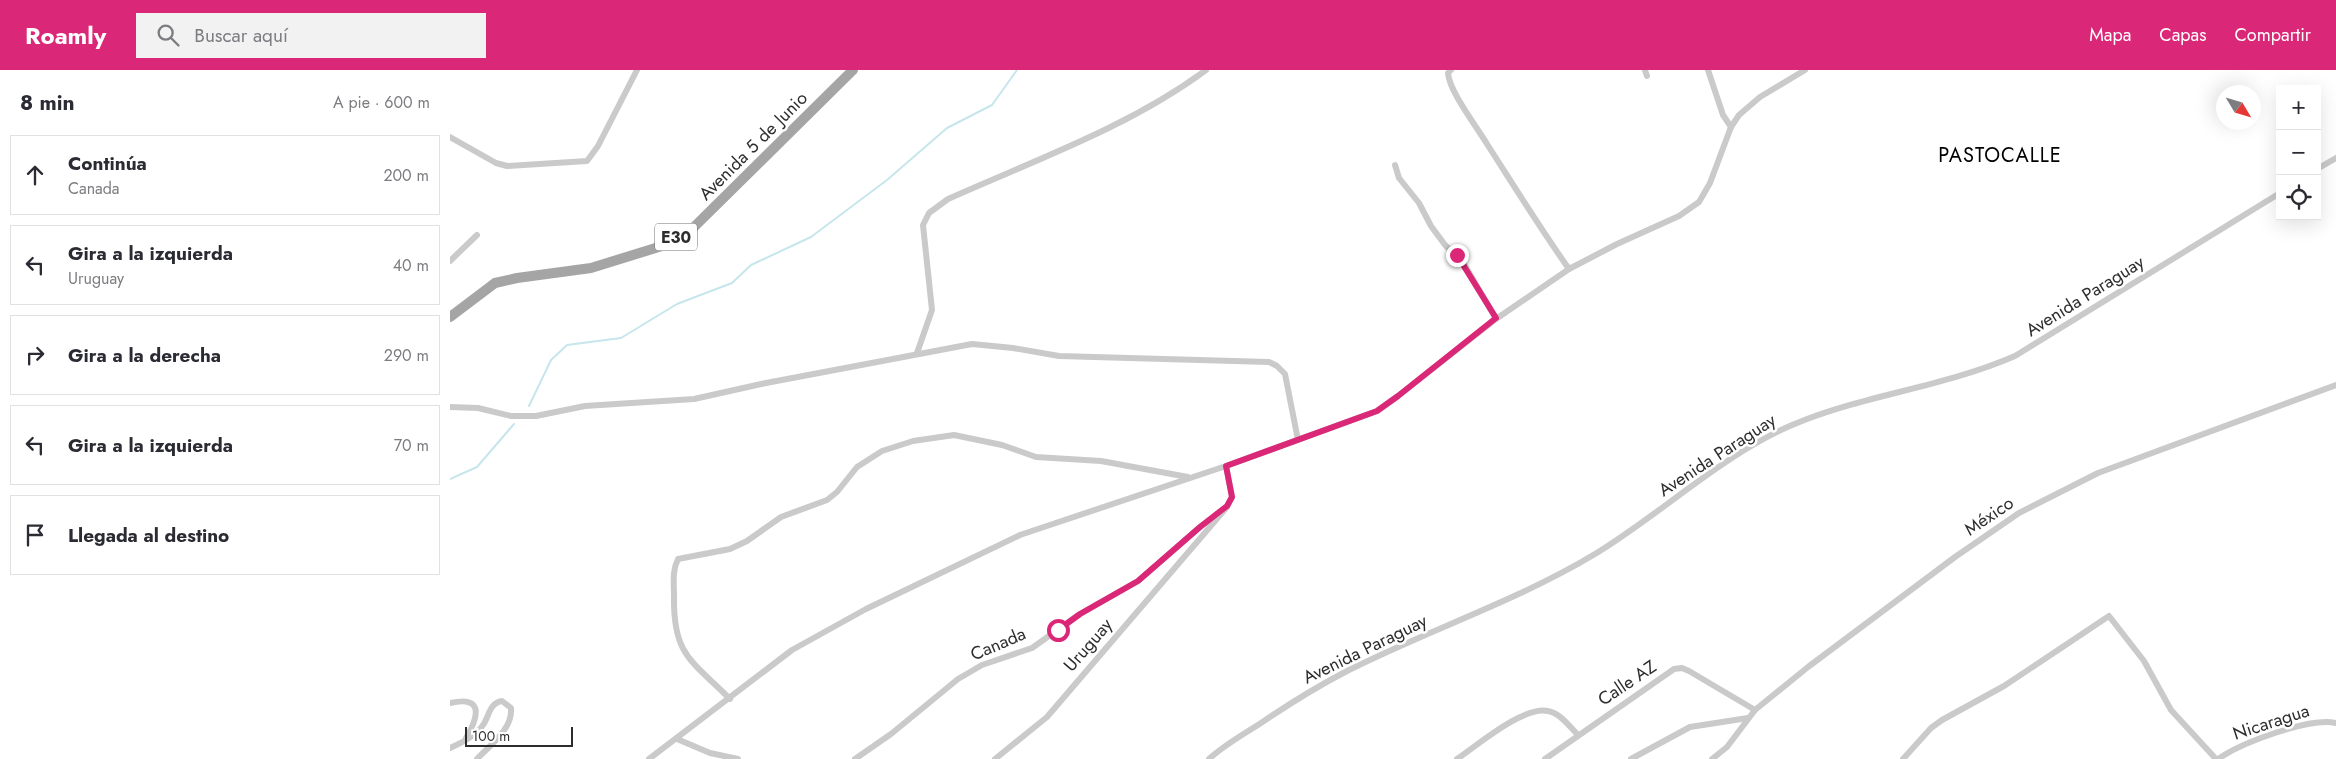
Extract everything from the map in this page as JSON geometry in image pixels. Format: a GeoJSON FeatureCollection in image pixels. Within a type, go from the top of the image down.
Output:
{"type":"FeatureCollection","features":[{"type":"Feature","properties":{"kind":"main road","name":"Avenida 5 de Junio"},"geometry":{"type":"LineString","coordinates":[[450,316],[496,283],[517,278],[590,268],[662,246],[693,228],[853,70]]}},
{"type":"Feature","properties":{"kind":"street"},"geometry":{"type":"LineString","coordinates":[[450,137],[496,163],[507,166],[586,161],[592,155],[637,70]]}},
{"type":"Feature","properties":{"kind":"street"},"geometry":{"type":"LineString","coordinates":[[917,354],[932,310],[923,240],[923,225],[929,213],[948,199],[1115,124],[1187,84],[1206,70]]}},
{"type":"Feature","properties":{"kind":"street"},"geometry":{"type":"LineString","coordinates":[[1451,70],[1448,73],[1448,80],[1463,106],[1542,231],[1570,269]]}},
{"type":"Feature","properties":{"kind":"street"},"geometry":{"type":"LineString","coordinates":[[1708,70],[1723,115],[1731,126]]}},
{"type":"Feature","properties":{"kind":"street"},"geometry":{"type":"LineString","coordinates":[[649,759],[792,650],[866,609],[1020,535],[1188,477],[1226,466],[1377,411],[1496,318],[1570,269],[1617,244],[1679,216],[1699,202],[1710,184],[1731,126],[1746,108],[1760,97],[1805,70]]}},
{"type":"Feature","properties":{"kind":"street"},"geometry":{"type":"LineString","coordinates":[[2321,167],[2336,158]]}},
{"type":"Feature","properties":{"kind":"street"},"geometry":{"type":"LineString","coordinates":[[1395,166],[1399,178],[1419,203],[1431,226],[1445,245],[1463,262],[1496,318]]}},
{"type":"Feature","properties":{"kind":"street","name":"Avenida Paraguay"},"geometry":{"type":"LineString","coordinates":[[1209,759],[1286,706],[1346,671],[1470,616],[1596,554],[1766,438],[1800,421],[1839,408],[1951,380],[2015,356],[2276,195]]}},
{"type":"Feature","properties":{"kind":"street"},"geometry":{"type":"LineString","coordinates":[[450,261],[477,235]]}},
{"type":"Feature","properties":{"kind":"street"},"geometry":{"type":"LineString","coordinates":[[450,407],[478,408],[511,416],[536,416],[584,406],[694,399],[766,383],[972,344],[1013,348],[1059,356],[1269,362],[1277,366],[1285,374],[1298,440]]}},
{"type":"Feature","properties":{"kind":"street","name":"México"},"geometry":{"type":"LineString","coordinates":[[1712,759],[1727,748],[1755,710],[1808,666],[2019,513],[2098,473],[2336,385]]}},
{"type":"Feature","properties":{"kind":"street"},"geometry":{"type":"LineString","coordinates":[[730,699],[691,661],[682,650],[677,637],[674,620],[674,567],[678,559],[730,549],[747,541],[781,517],[827,500],[857,467],[882,451],[912,441],[954,435],[1002,445],[1036,456],[1101,460],[1188,477]]}},
{"type":"Feature","properties":{"kind":"street"},"geometry":{"type":"LineString","coordinates":[[1226,466],[1232,497],[1227,506]]}},
{"type":"Feature","properties":{"kind":"street","name":"Canada"},"geometry":{"type":"LineString","coordinates":[[855,759],[891,734],[958,679],[982,665],[1035,646],[1080,614],[1138,581],[1227,506]]}},
{"type":"Feature","properties":{"kind":"street","name":"Uruguay"},"geometry":{"type":"LineString","coordinates":[[995,759],[1047,717],[1227,506]]}},
{"type":"Feature","properties":{"kind":"street"},"geometry":{"type":"LineString","coordinates":[[1903,759],[1931,728],[1942,720],[2004,686],[2109,616],[2144,661],[2171,710],[2217,759]]}},
{"type":"Feature","properties":{"kind":"street","name":"Calle AZ"},"geometry":{"type":"LineString","coordinates":[[1545,759],[1674,669],[1682,668],[1755,710]]}},
{"type":"Feature","properties":{"kind":"street"},"geometry":{"type":"LineString","coordinates":[[450,748],[464,741],[481,728],[497,702],[502,701],[511,708],[512,715],[506,727],[477,759]]}},
{"type":"Feature","properties":{"kind":"street"},"geometry":{"type":"LineString","coordinates":[[450,703],[471,703],[477,712],[476,719],[464,741]]}},
{"type":"Feature","properties":{"kind":"street"},"geometry":{"type":"LineString","coordinates":[[1457,759],[1493,734],[1532,712],[1547,711],[1553,713],[1578,735]]}},
{"type":"Feature","properties":{"kind":"street"},"geometry":{"type":"LineString","coordinates":[[1631,759],[1690,727],[1748,718]]}},
{"type":"Feature","properties":{"kind":"street","name":"Nicaragua"},"geometry":{"type":"LineString","coordinates":[[2217,759],[2251,741],[2316,723],[2336,722]]}},
{"type":"Feature","properties":{"kind":"street"},"geometry":{"type":"LineString","coordinates":[[677,739],[710,753],[738,759]]}},
{"type":"Feature","properties":{"kind":"waterway"},"geometry":{"type":"LineString","coordinates":[[529,406],[551,360],[567,345],[621,338],[677,304],[732,283],[751,265],[811,237],[887,180],[947,128],[992,105],[1017,70]]}},
{"type":"Feature","properties":{"kind":"waterway"},"geometry":{"type":"LineString","coordinates":[[450,479],[477,467],[514,424]]}},
{"type":"Feature","properties":{"kind":"district","name":"PASTOCALLE"},"geometry":{"type":"Point","coordinates":[2000,155]}},
{"type":"Feature","properties":{"kind":"route"},"geometry":{"type":"LineString","coordinates":[[1058,630],[1080,614],[1138,581],[1227,506],[1231,502],[1232,497],[1226,466],[1377,411],[1496,318],[1457,255]]}}]}
